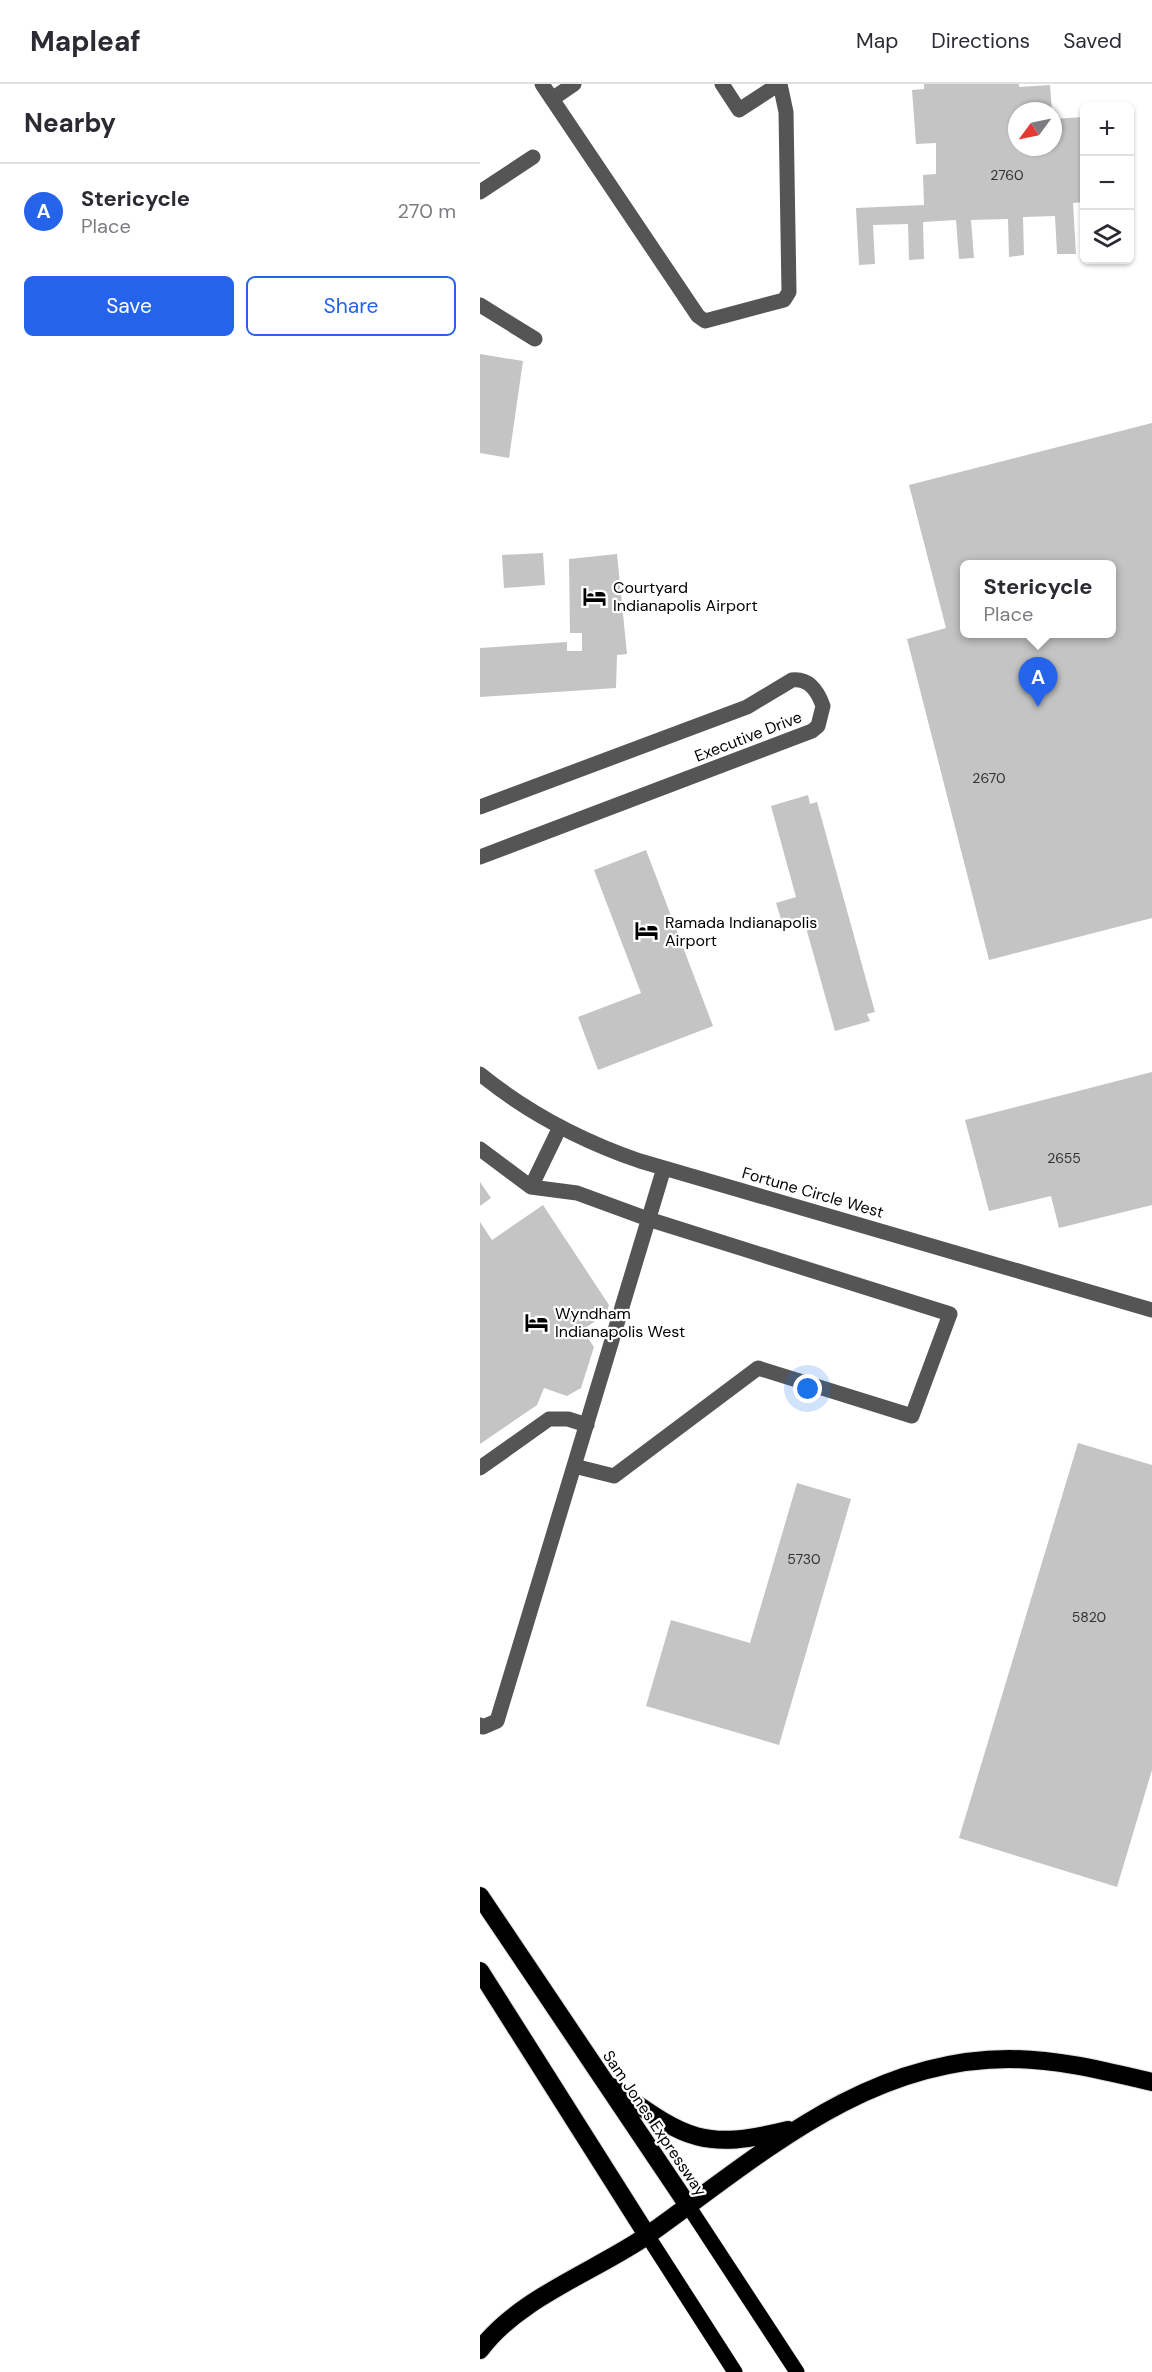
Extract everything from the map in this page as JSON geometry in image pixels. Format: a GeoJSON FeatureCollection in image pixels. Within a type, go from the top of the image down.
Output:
{"type":"FeatureCollection","features":[{"type":"Feature","properties":{"kind":"highway","name":"Sam Jones Expressway"},"geometry":{"type":"LineString","coordinates":[[480,1896],[687,2204]]}},
{"type":"Feature","properties":{"kind":"highway"},"geometry":{"type":"LineString","coordinates":[[480,1971],[647,2235]]}},
{"type":"Feature","properties":{"kind":"highway"},"geometry":{"type":"LineString","coordinates":[[480,2350],[517,2315],[647,2235],[687,2204],[798,2127],[852,2098],[898,2078],[944,2065],[975,2061],[1041,2061],[1152,2082]]}},
{"type":"Feature","properties":{"kind":"highway"},"geometry":{"type":"LineString","coordinates":[[602,2079],[658,2119],[698,2137],[725,2142],[798,2127]]}},
{"type":"Feature","properties":{"kind":"main road","name":"Sam Jones Expressway"},"geometry":{"type":"LineString","coordinates":[[687,2204],[797,2372]]}},
{"type":"Feature","properties":{"kind":"main road"},"geometry":{"type":"LineString","coordinates":[[647,2235],[735,2372]]}},
{"type":"Feature","properties":{"kind":"street"},"geometry":{"type":"LineString","coordinates":[[542,84],[698,316],[705,321],[784,300],[789,292],[786,112],[780,84],[739,110],[722,84]]}},
{"type":"Feature","properties":{"kind":"street"},"geometry":{"type":"LineString","coordinates":[[552,99],[574,84]]}},
{"type":"Feature","properties":{"kind":"street"},"geometry":{"type":"LineString","coordinates":[[480,192],[532,157]]}},
{"type":"Feature","properties":{"kind":"street"},"geometry":{"type":"LineString","coordinates":[[480,305],[535,339]]}},
{"type":"Feature","properties":{"kind":"street","name":"Executive Drive"},"geometry":{"type":"LineString","coordinates":[[480,807],[747,707],[792,680],[799,679],[811,685],[823,706],[818,726],[812,732],[480,857]]}},
{"type":"Feature","properties":{"kind":"street","name":"Fortune Circle West"},"geometry":{"type":"LineString","coordinates":[[480,1074],[514,1100],[597,1146],[664,1168],[1152,1310]]}},
{"type":"Feature","properties":{"kind":"street"},"geometry":{"type":"LineString","coordinates":[[531,1188],[560,1127]]}},
{"type":"Feature","properties":{"kind":"street"},"geometry":{"type":"LineString","coordinates":[[480,1149],[531,1188],[577,1193],[648,1219],[950,1314],[912,1416],[758,1368],[614,1476],[574,1466]]}},
{"type":"Feature","properties":{"kind":"street"},"geometry":{"type":"LineString","coordinates":[[480,1725],[483,1727],[497,1721],[664,1168]]}},
{"type":"Feature","properties":{"kind":"street"},"geometry":{"type":"LineString","coordinates":[[480,1468],[549,1419],[568,1419],[586,1425]]}},
{"type":"Feature","properties":{"kind":"building"},"geometry":{"type":"Polygon","coordinates":[[[924,84],[1019,84],[1019,87],[1050,85],[1051,102],[1008,102],[1008,156],[1062,156],[1062,118],[1080,117],[1080,202],[1073,203],[1076,254],[1057,254],[1055,216],[1023,217],[1024,255],[1009,257],[1008,219],[971,220],[974,258],[959,259],[956,220],[923,222],[924,259],[909,260],[908,224],[873,225],[875,264],[859,265],[856,208],[924,205],[923,175],[936,174],[936,143],[916,144],[912,90],[924,89],[924,84]]]}},
{"type":"Feature","properties":{"kind":"building"},"geometry":{"type":"Polygon","coordinates":[[[480,354],[523,361],[509,458],[480,453],[480,354]]]}},
{"type":"Feature","properties":{"kind":"building"},"geometry":{"type":"Polygon","coordinates":[[[1152,423],[1152,918],[989,960],[907,639],[946,628],[909,485],[1152,423]]]}},
{"type":"Feature","properties":{"kind":"building"},"geometry":{"type":"Polygon","coordinates":[[[543,553],[545,585],[504,588],[502,555],[543,553]]]}},
{"type":"Feature","properties":{"kind":"building","name":"Courtyard Indianapolis Airport"},"geometry":{"type":"Polygon","coordinates":[[[617,554],[627,654],[617,655],[616,688],[480,697],[480,648],[567,642],[567,651],[582,651],[582,633],[570,633],[569,559],[617,554]]]}},
{"type":"Feature","properties":{"kind":"building"},"geometry":{"type":"Polygon","coordinates":[[[808,795],[810,804],[817,802],[875,1012],[867,1014],[870,1021],[835,1031],[803,917],[782,922],[776,903],[796,897],[771,806],[808,795]]]}},
{"type":"Feature","properties":{"kind":"building","name":"Ramada Indianapolis Airport"},"geometry":{"type":"Polygon","coordinates":[[[646,850],[713,1026],[598,1070],[578,1017],[641,993],[594,870],[646,850]]]}},
{"type":"Feature","properties":{"kind":"building"},"geometry":{"type":"Polygon","coordinates":[[[1152,1072],[1152,1205],[1059,1228],[1051,1196],[989,1211],[965,1120],[1152,1072]]]}},
{"type":"Feature","properties":{"kind":"building"},"geometry":{"type":"Polygon","coordinates":[[[480,1182],[491,1198],[480,1206],[480,1182]]]}},
{"type":"Feature","properties":{"kind":"building","name":"Wyndham Indianapolis West"},"geometry":{"type":"Polygon","coordinates":[[[543,1205],[609,1305],[606,1314],[582,1330],[594,1347],[581,1388],[567,1396],[544,1388],[537,1405],[480,1444],[480,1222],[492,1240],[543,1205]]]}},
{"type":"Feature","properties":{"kind":"building"},"geometry":{"type":"Polygon","coordinates":[[[1078,1443],[1152,1465],[1152,1770],[1117,1887],[959,1838],[1078,1443]]]}},
{"type":"Feature","properties":{"kind":"building"},"geometry":{"type":"Polygon","coordinates":[[[797,1483],[851,1499],[779,1745],[646,1706],[671,1620],[750,1643],[797,1483]]]}},
{"type":"Feature","properties":{"kind":"place","name":"Courtyard Indianapolis Airport"},"geometry":{"type":"Point","coordinates":[595,596]}},
{"type":"Feature","properties":{"kind":"place","name":"Stericycle"},"geometry":{"type":"Point","coordinates":[1038,707]}},
{"type":"Feature","properties":{"kind":"place","name":"Ramada Indianapolis Airport"},"geometry":{"type":"Point","coordinates":[647,931]}},
{"type":"Feature","properties":{"kind":"place","name":"Wyndham Indianapolis West"},"geometry":{"type":"Point","coordinates":[537,1322]}}]}
